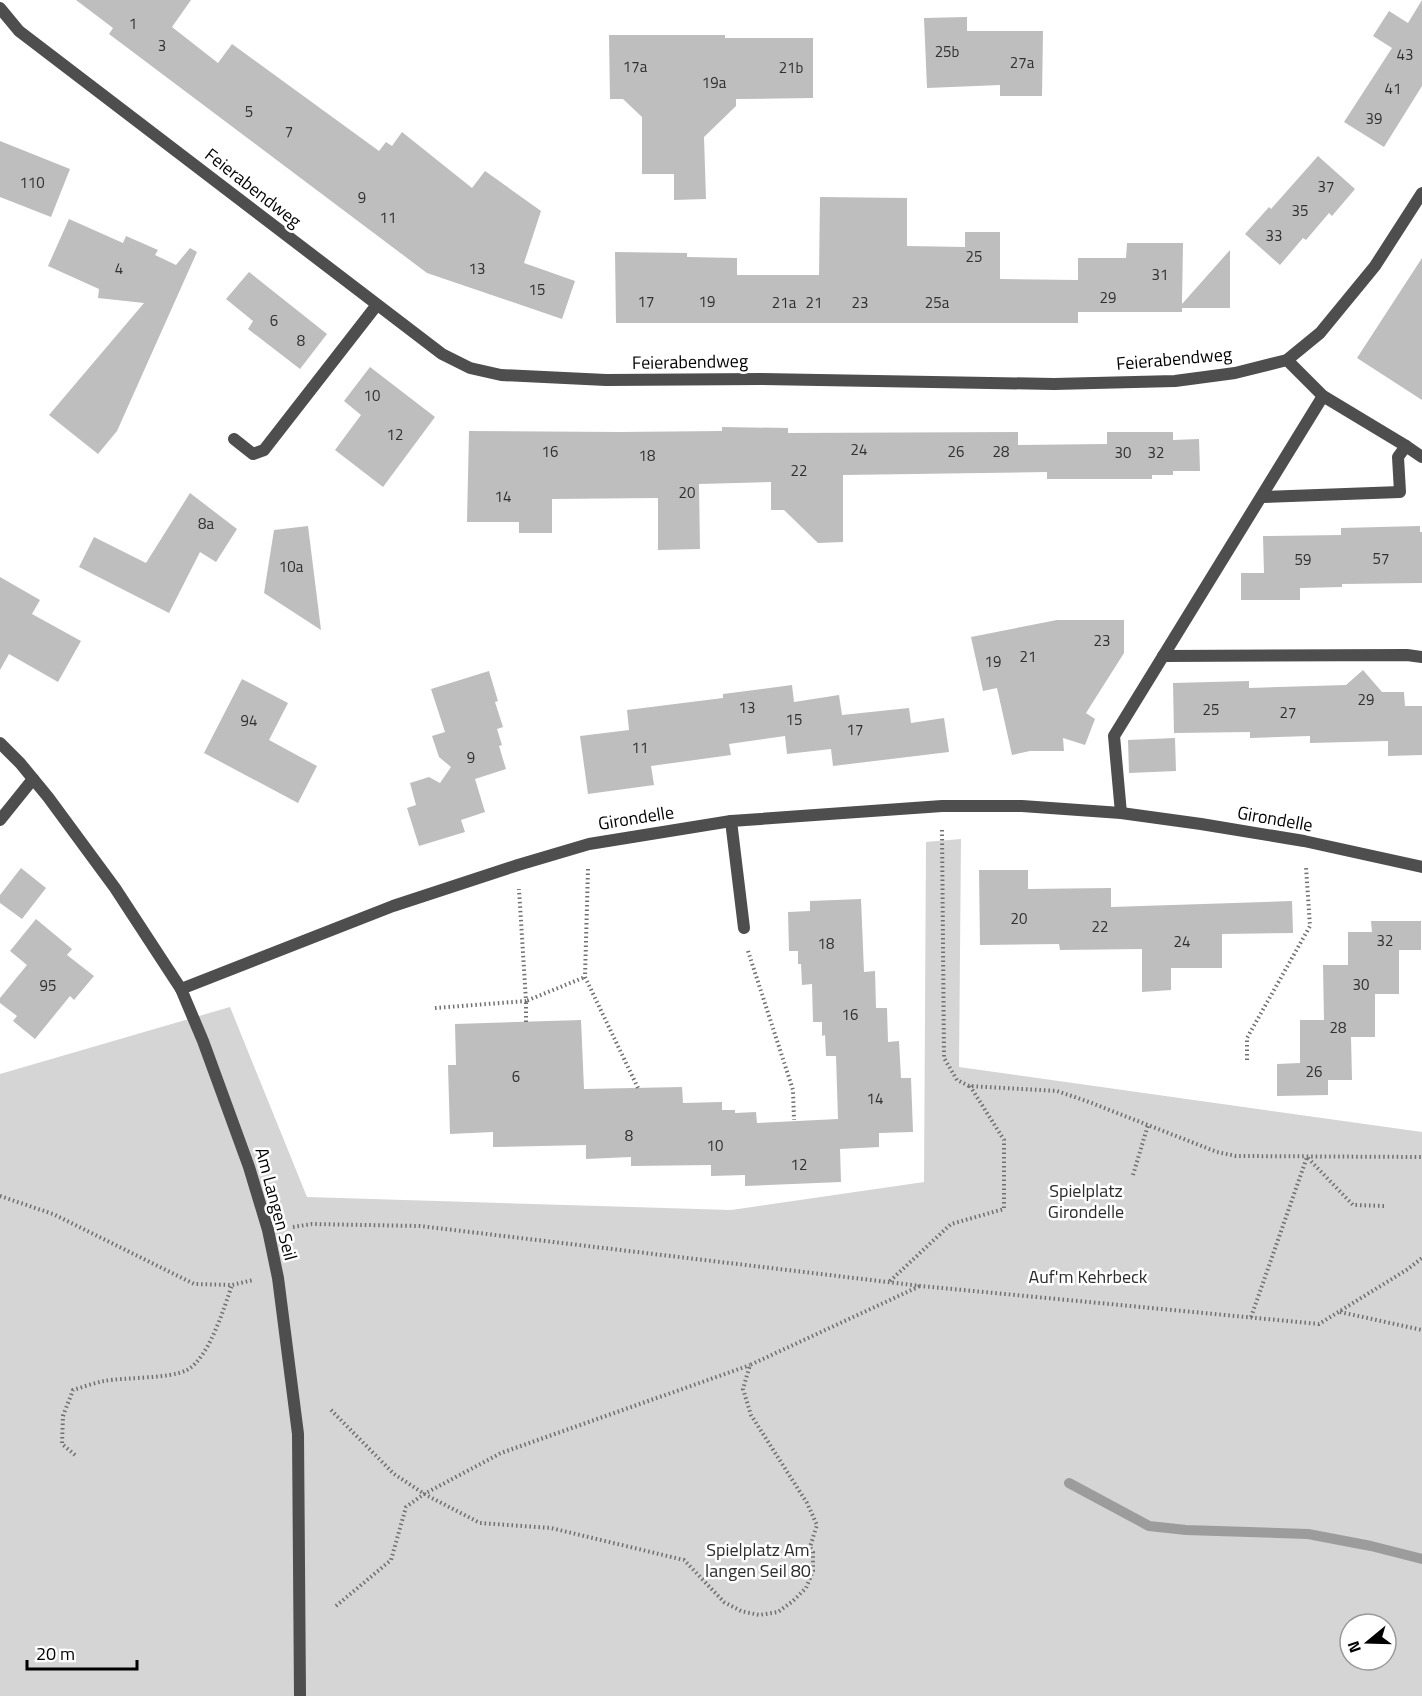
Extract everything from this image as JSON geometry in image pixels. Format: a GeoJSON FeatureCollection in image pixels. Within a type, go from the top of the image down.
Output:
{"type":"FeatureCollection","features":[{"type":"Feature","properties":{"kind":"street","name":"Feierabendweg"},"geometry":{"type":"LineString","coordinates":[[0,8],[19,31],[376,306],[442,354],[470,368],[501,375],[606,381],[761,379],[1054,384],[1175,381],[1235,373],[1287,360],[1320,333],[1376,266],[1422,193]]}},
{"type":"Feature","properties":{"kind":"street"},"geometry":{"type":"LineString","coordinates":[[234,439],[253,454],[264,450],[376,306]]}},
{"type":"Feature","properties":{"kind":"street"},"geometry":{"type":"LineString","coordinates":[[1287,360],[1323,396],[1422,457]]}},
{"type":"Feature","properties":{"kind":"street"},"geometry":{"type":"LineString","coordinates":[[1121,813],[1114,736],[1323,396]]}},
{"type":"Feature","properties":{"kind":"street"},"geometry":{"type":"LineString","coordinates":[[1263,497],[1400,492],[1398,457],[1406,446]]}},
{"type":"Feature","properties":{"kind":"street"},"geometry":{"type":"LineString","coordinates":[[1163,656],[1407,655],[1422,657]]}},
{"type":"Feature","properties":{"kind":"street","name":"Am Langen Seil"},"geometry":{"type":"LineString","coordinates":[[0,743],[33,779],[115,888],[181,989],[231,1114],[267,1230],[285,1320],[298,1434],[300,1696]]}},
{"type":"Feature","properties":{"kind":"street"},"geometry":{"type":"LineString","coordinates":[[0,820],[33,779]]}},
{"type":"Feature","properties":{"kind":"street","name":"Girondelle"},"geometry":{"type":"LineString","coordinates":[[181,989],[393,906],[518,865],[589,844],[731,821],[942,806],[1022,806],[1121,813],[1201,824],[1304,841],[1422,867]]}},
{"type":"Feature","properties":{"kind":"street"},"geometry":{"type":"LineString","coordinates":[[731,821],[744,928]]}},
{"type":"Feature","properties":{"kind":"path"},"geometry":{"type":"LineString","coordinates":[[942,806],[944,1058],[957,1080],[969,1086],[1057,1091],[1217,1152],[1236,1156],[1422,1157]]}},
{"type":"Feature","properties":{"kind":"path"},"geometry":{"type":"LineString","coordinates":[[1248,1060],[1246,1038],[1310,926],[1304,841]]}},
{"type":"Feature","properties":{"kind":"path"},"geometry":{"type":"LineString","coordinates":[[589,844],[585,976],[638,1088]]}},
{"type":"Feature","properties":{"kind":"path"},"geometry":{"type":"LineString","coordinates":[[518,865],[526,1022]]}},
{"type":"Feature","properties":{"kind":"path"},"geometry":{"type":"LineString","coordinates":[[744,928],[747,946],[793,1090],[794,1120]]}},
{"type":"Feature","properties":{"kind":"path"},"geometry":{"type":"LineString","coordinates":[[435,1008],[526,1001],[585,976]]}},
{"type":"Feature","properties":{"kind":"path"},"geometry":{"type":"LineString","coordinates":[[889,1282],[951,1224],[1004,1209],[1004,1140],[969,1086]]}},
{"type":"Feature","properties":{"kind":"path"},"geometry":{"type":"LineString","coordinates":[[1133,1175],[1148,1125]]}},
{"type":"Feature","properties":{"kind":"path"},"geometry":{"type":"LineString","coordinates":[[1307,1157],[1353,1205],[1386,1206]]}},
{"type":"Feature","properties":{"kind":"path"},"geometry":{"type":"LineString","coordinates":[[1251,1317],[1307,1157]]}},
{"type":"Feature","properties":{"kind":"path"},"geometry":{"type":"LineString","coordinates":[[1414,1157],[1422,1162]]}},
{"type":"Feature","properties":{"kind":"path"},"geometry":{"type":"LineString","coordinates":[[0,1196],[53,1214],[194,1284],[232,1285],[277,1274]]}},
{"type":"Feature","properties":{"kind":"path"},"geometry":{"type":"LineString","coordinates":[[267,1230],[312,1224],[420,1226],[921,1286],[1319,1324],[1422,1258]]}},
{"type":"Feature","properties":{"kind":"path"},"geometry":{"type":"LineString","coordinates":[[75,1455],[62,1444],[63,1416],[73,1390],[102,1381],[169,1374],[188,1369],[205,1351],[232,1285]]}},
{"type":"Feature","properties":{"kind":"path"},"geometry":{"type":"LineString","coordinates":[[336,1606],[392,1560],[406,1507],[424,1494],[501,1453],[750,1365],[921,1286]]}},
{"type":"Feature","properties":{"kind":"path"},"geometry":{"type":"LineString","coordinates":[[1339,1312],[1422,1330]]}},
{"type":"Feature","properties":{"kind":"path"},"geometry":{"type":"LineString","coordinates":[[332,1410],[394,1474],[424,1494],[480,1523],[551,1528],[684,1560],[724,1602],[741,1611],[759,1615],[778,1612],[806,1588],[813,1571],[813,1552],[810,1547],[817,1525],[807,1503],[751,1415],[743,1389],[750,1365]]}},
{"type":"Feature","properties":{"kind":"green space","name":"Auf'm Kehrbeck"},"geometry":{"type":"Polygon","coordinates":[[[961,839],[959,1067],[1422,1132],[1422,1696],[0,1696],[0,1074],[230,1007],[307,1197],[731,1210],[924,1182],[926,842],[961,839]]]}},
{"type":"Feature","properties":{"kind":"building"},"geometry":{"type":"Polygon","coordinates":[[[76,0],[191,0],[172,27],[218,63],[232,44],[379,151],[386,142],[392,146],[402,132],[472,188],[485,171],[541,211],[524,263],[575,281],[562,319],[427,273],[109,34],[113,28],[76,0]]]}},
{"type":"Feature","properties":{"kind":"building"},"geometry":{"type":"Polygon","coordinates":[[[1422,0],[1422,86],[1384,147],[1344,122],[1392,48],[1373,36],[1389,11],[1408,23],[1422,0]]]}},
{"type":"Feature","properties":{"kind":"building"},"geometry":{"type":"Polygon","coordinates":[[[967,17],[967,31],[1043,31],[1042,96],[1000,96],[1000,85],[927,88],[924,18],[967,17]]]}},
{"type":"Feature","properties":{"kind":"building"},"geometry":{"type":"Polygon","coordinates":[[[609,35],[813,38],[813,98],[736,99],[736,106],[704,137],[706,199],[674,200],[674,174],[642,174],[642,117],[623,99],[610,99],[609,35]]]}},
{"type":"Feature","properties":{"kind":"building"},"geometry":{"type":"Polygon","coordinates":[[[0,141],[70,169],[51,217],[0,197],[0,141]]]}},
{"type":"Feature","properties":{"kind":"building"},"geometry":{"type":"Polygon","coordinates":[[[1318,156],[1355,189],[1332,216],[1329,213],[1306,240],[1303,238],[1280,265],[1245,234],[1269,207],[1271,209],[1318,156]]]}},
{"type":"Feature","properties":{"kind":"building"},"geometry":{"type":"Polygon","coordinates":[[[820,197],[907,198],[907,246],[965,247],[965,232],[1000,232],[1000,279],[1078,280],[1078,258],[1126,258],[1127,243],[1183,243],[1182,304],[1230,250],[1230,308],[1182,308],[1182,312],[1078,312],[1078,323],[616,323],[615,252],[687,253],[687,257],[737,258],[737,275],[819,275],[820,197]]]}},
{"type":"Feature","properties":{"kind":"building"},"geometry":{"type":"Polygon","coordinates":[[[69,219],[123,243],[126,236],[158,250],[155,255],[176,265],[190,248],[197,252],[117,431],[98,454],[49,415],[144,303],[98,298],[99,289],[48,266],[69,219]]]}},
{"type":"Feature","properties":{"kind":"building"},"geometry":{"type":"Polygon","coordinates":[[[1422,258],[1422,400],[1357,358],[1422,258]]]}},
{"type":"Feature","properties":{"kind":"building"},"geometry":{"type":"Polygon","coordinates":[[[249,272],[327,334],[300,369],[248,329],[253,321],[226,299],[249,272]]]}},
{"type":"Feature","properties":{"kind":"building"},"geometry":{"type":"Polygon","coordinates":[[[370,367],[435,417],[383,487],[335,450],[361,415],[344,401],[370,367]]]}},
{"type":"Feature","properties":{"kind":"building"},"geometry":{"type":"Polygon","coordinates":[[[722,427],[788,428],[788,433],[1018,432],[1018,445],[1107,444],[1107,432],[1173,432],[1173,440],[1199,439],[1200,471],[1173,471],[1173,475],[1152,475],[1152,479],[1047,479],[1047,472],[843,475],[843,542],[818,543],[784,510],[771,510],[771,482],[699,484],[700,549],[658,550],[658,498],[552,499],[552,533],[519,533],[519,522],[467,522],[469,431],[722,431],[722,427]]]}},
{"type":"Feature","properties":{"kind":"building"},"geometry":{"type":"Polygon","coordinates":[[[190,493],[237,529],[216,562],[200,552],[169,613],[79,567],[94,537],[146,563],[190,493]]]}},
{"type":"Feature","properties":{"kind":"building"},"geometry":{"type":"Polygon","coordinates":[[[308,526],[321,630],[264,593],[274,530],[308,526]]]}},
{"type":"Feature","properties":{"kind":"building"},"geometry":{"type":"Polygon","coordinates":[[[1420,526],[1422,583],[1342,584],[1342,587],[1300,588],[1300,600],[1241,600],[1241,573],[1264,573],[1263,536],[1341,535],[1341,528],[1420,526]]]}},
{"type":"Feature","properties":{"kind":"building"},"geometry":{"type":"Polygon","coordinates":[[[0,577],[40,600],[32,614],[81,641],[58,682],[9,654],[0,670],[0,577]]]}},
{"type":"Feature","properties":{"kind":"building"},"geometry":{"type":"Polygon","coordinates":[[[1057,620],[1124,620],[1124,653],[1086,713],[1095,719],[1085,745],[1063,738],[1064,751],[1030,751],[1012,755],[997,688],[983,691],[971,637],[1057,620]]]}},
{"type":"Feature","properties":{"kind":"building"},"geometry":{"type":"Polygon","coordinates":[[[1363,670],[1382,692],[1404,692],[1405,706],[1422,706],[1422,755],[1388,756],[1388,741],[1310,743],[1310,736],[1250,738],[1250,732],[1174,733],[1173,683],[1249,681],[1249,688],[1346,685],[1363,670]]]}},
{"type":"Feature","properties":{"kind":"building"},"geometry":{"type":"Polygon","coordinates":[[[489,671],[503,727],[497,729],[506,769],[475,779],[485,812],[461,820],[465,832],[419,846],[407,808],[416,805],[410,783],[429,777],[440,783],[451,767],[439,757],[432,736],[445,732],[431,689],[489,671]]]}},
{"type":"Feature","properties":{"kind":"building"},"geometry":{"type":"Polygon","coordinates":[[[242,679],[288,703],[269,740],[317,766],[298,803],[204,753],[242,679]]]}},
{"type":"Feature","properties":{"kind":"building"},"geometry":{"type":"Polygon","coordinates":[[[792,685],[794,702],[839,695],[842,715],[909,708],[911,723],[944,718],[949,752],[833,766],[831,749],[787,754],[785,736],[729,744],[731,755],[651,766],[654,785],[588,794],[580,736],[629,730],[627,710],[723,698],[723,694],[792,685]]]}},
{"type":"Feature","properties":{"kind":"building"},"geometry":{"type":"Polygon","coordinates":[[[1175,738],[1176,771],[1129,773],[1128,740],[1175,738]]]}},
{"type":"Feature","properties":{"kind":"building"},"geometry":{"type":"Polygon","coordinates":[[[21,868],[46,888],[22,919],[0,903],[0,895],[21,868]]]}},
{"type":"Feature","properties":{"kind":"building"},"geometry":{"type":"Polygon","coordinates":[[[979,870],[1028,870],[1028,889],[1111,888],[1111,907],[1292,901],[1293,933],[1222,934],[1222,968],[1171,968],[1171,990],[1142,992],[1142,949],[1060,950],[1059,944],[980,945],[979,870]]]}},
{"type":"Feature","properties":{"kind":"building"},"geometry":{"type":"Polygon","coordinates":[[[861,899],[864,972],[875,971],[876,1008],[887,1008],[888,1042],[899,1041],[901,1078],[911,1078],[913,1132],[879,1133],[879,1147],[840,1149],[841,1182],[745,1186],[745,1175],[711,1176],[711,1165],[631,1166],[631,1157],[586,1159],[586,1145],[493,1147],[493,1132],[450,1134],[448,1065],[456,1065],[455,1024],[581,1020],[584,1089],[682,1087],[683,1103],[722,1102],[722,1110],[735,1110],[735,1113],[756,1112],[757,1123],[838,1119],[836,1056],[826,1056],[822,1022],[813,1022],[812,984],[802,985],[798,951],[789,951],[788,912],[810,911],[810,901],[861,899]]]}},
{"type":"Feature","properties":{"kind":"building"},"geometry":{"type":"Polygon","coordinates":[[[36,919],[72,949],[67,955],[94,976],[74,1000],[70,996],[35,1039],[13,1021],[17,1016],[0,1003],[0,998],[27,965],[10,951],[36,919]]]}},
{"type":"Feature","properties":{"kind":"building"},"geometry":{"type":"Polygon","coordinates":[[[1371,921],[1421,921],[1421,950],[1399,950],[1399,994],[1375,994],[1375,1037],[1351,1037],[1352,1080],[1328,1080],[1328,1095],[1277,1096],[1277,1064],[1300,1063],[1300,1020],[1324,1020],[1323,965],[1348,965],[1348,932],[1372,932],[1371,921]]]}},
{"type":"Feature","properties":{"kind":"waterway"},"geometry":{"type":"LineString","coordinates":[[1069,1483],[1149,1526],[1186,1530],[1308,1534],[1422,1559]]}},
{"type":"Feature","properties":{"kind":"park label","name":"Spielplatz Girondelle"},"geometry":{"type":"Point","coordinates":[1086,1201]}},
{"type":"Feature","properties":{"kind":"park label","name":"Spielplatz Am langen Seil 80"},"geometry":{"type":"Point","coordinates":[758,1560]}}]}
